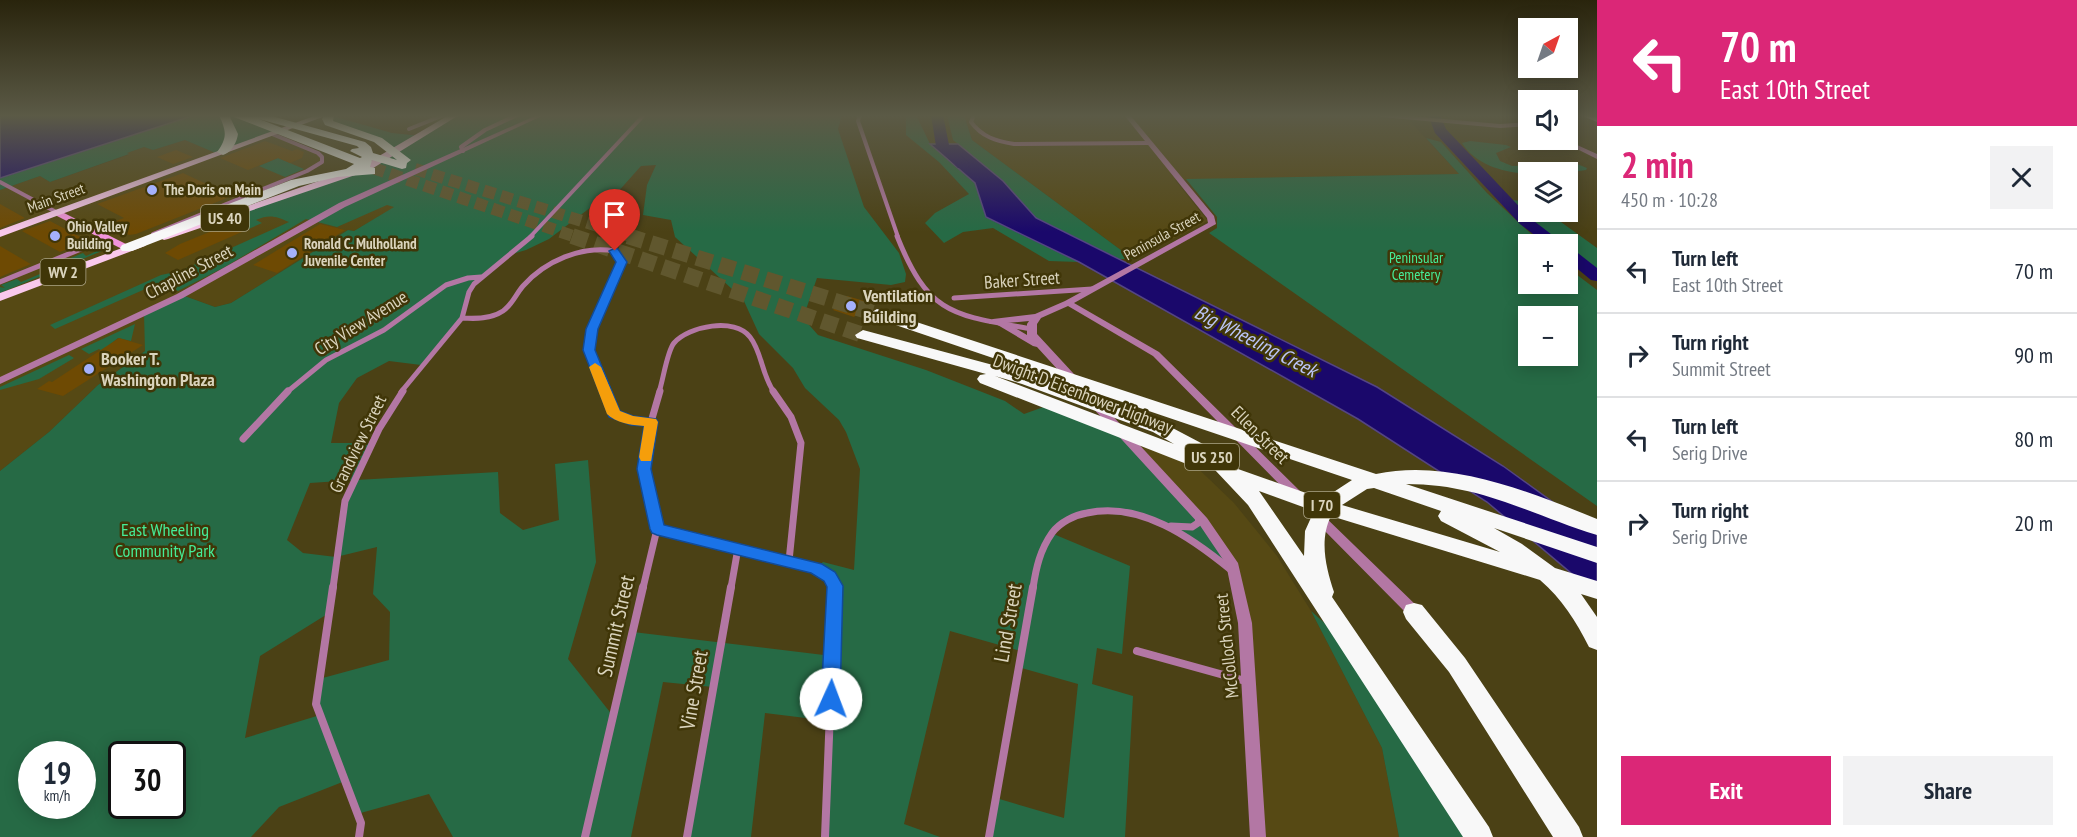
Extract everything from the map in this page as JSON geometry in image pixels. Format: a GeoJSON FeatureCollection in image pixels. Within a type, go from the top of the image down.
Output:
{"type":"FeatureCollection","features":[{"type":"Feature","properties":{"kind":"highway"},"geometry":{"type":"LineString","coordinates":[[126,248],[295,183],[337,173],[372,170],[341,154]]}},
{"type":"Feature","properties":{"kind":"highway"},"geometry":{"type":"LineString","coordinates":[[323,184],[347,175],[366,160],[367,154]]}},
{"type":"Feature","properties":{"kind":"highway"},"geometry":{"type":"LineString","coordinates":[[370,154],[406,164],[394,154]]}},
{"type":"Feature","properties":{"kind":"highway","name":"Dwight D Eisenhower Highway"},"geometry":{"type":"LineString","coordinates":[[877,314],[1026,371],[1068,379],[1597,555]]}},
{"type":"Feature","properties":{"kind":"highway","name":"Dwight D Eisenhower Highway"},"geometry":{"type":"LineString","coordinates":[[863,335],[1053,404],[1257,484],[1350,515],[1502,559],[1597,590]]}},
{"type":"Feature","properties":{"kind":"highway","name":"US 250"},"geometry":{"type":"LineString","coordinates":[[863,335],[1026,371],[1159,428],[1213,458],[1235,477],[1255,500],[1479,837]]}},
{"type":"Feature","properties":{"kind":"highway","name":"US 250"},"geometry":{"type":"LineString","coordinates":[[1068,379],[1222,439],[1473,527],[1527,558],[1561,587],[1583,615],[1597,640]]}},
{"type":"Feature","properties":{"kind":"highway"},"geometry":{"type":"LineString","coordinates":[[1332,615],[1317,574],[1313,548],[1315,531],[1320,516],[1344,491],[1370,481],[1394,477],[1425,477],[1462,483],[1529,501],[1597,527]]}},
{"type":"Feature","properties":{"kind":"highway"},"geometry":{"type":"LineString","coordinates":[[1414,612],[1469,683],[1563,830]]}},
{"type":"Feature","properties":{"kind":"main road","name":"Main Street"},"geometry":{"type":"LineString","coordinates":[[0,234],[217,154]]}},
{"type":"Feature","properties":{"kind":"main road"},"geometry":{"type":"LineString","coordinates":[[347,175],[388,154]]}},
{"type":"Feature","properties":{"kind":"main road","name":"US 40"},"geometry":{"type":"LineString","coordinates":[[126,248],[231,216],[323,184]]}},
{"type":"Feature","properties":{"kind":"main road"},"geometry":{"type":"LineString","coordinates":[[58,213],[126,248]]}},
{"type":"Feature","properties":{"kind":"main road","name":"WV 2"},"geometry":{"type":"LineString","coordinates":[[0,297],[126,248]]}},
{"type":"Feature","properties":{"kind":"street"},"geometry":{"type":"LineString","coordinates":[[126,248],[159,231],[316,167],[322,162],[319,154]]}},
{"type":"Feature","properties":{"kind":"street","name":"Chapline Street"},"geometry":{"type":"LineString","coordinates":[[0,381],[144,314],[231,268],[320,216],[456,154]]}},
{"type":"Feature","properties":{"kind":"street","name":"Grandview Street"},"geometry":{"type":"LineString","coordinates":[[359,837],[361,823],[316,704],[345,501],[379,429],[399,395],[462,318],[469,292],[481,277],[543,226],[608,154]]}},
{"type":"Feature","properties":{"kind":"street"},"geometry":{"type":"LineString","coordinates":[[869,154],[884,199],[919,284],[935,301],[996,323],[1032,329],[1038,316]]}},
{"type":"Feature","properties":{"kind":"street","name":"Peninsula Street"},"geometry":{"type":"LineString","coordinates":[[996,323],[1038,316],[1068,303],[1212,224],[1211,218],[1157,154]]}},
{"type":"Feature","properties":{"kind":"street"},"geometry":{"type":"LineString","coordinates":[[0,182],[58,213]]}},
{"type":"Feature","properties":{"kind":"street"},"geometry":{"type":"LineString","coordinates":[[0,282],[108,238]]}},
{"type":"Feature","properties":{"kind":"street"},"geometry":{"type":"LineString","coordinates":[[462,318],[488,318],[498,314],[507,308],[529,279],[573,253],[596,248],[615,251],[621,262],[592,329],[589,350],[614,414],[631,420],[651,422]]}},
{"type":"Feature","properties":{"kind":"street","name":"City View Avenue"},"geometry":{"type":"LineString","coordinates":[[243,439],[271,405],[336,354],[386,329],[445,285],[464,278],[481,277]]}},
{"type":"Feature","properties":{"kind":"street","name":"Baker Street"},"geometry":{"type":"LineString","coordinates":[[954,298],[1095,287]]}},
{"type":"Feature","properties":{"kind":"street","name":"Ellen Street"},"geometry":{"type":"LineString","coordinates":[[1068,303],[1156,354],[1414,612]]}},
{"type":"Feature","properties":{"kind":"street"},"geometry":{"type":"LineString","coordinates":[[996,323],[1041,348]]}},
{"type":"Feature","properties":{"kind":"street","name":"Summit Street"},"geometry":{"type":"LineString","coordinates":[[585,837],[657,529],[644,469],[651,422],[670,349],[678,338],[690,331],[716,325],[738,328],[746,332],[752,339],[768,384],[798,431],[801,443],[789,561]]}},
{"type":"Feature","properties":{"kind":"street","name":"McColloch Street"},"geometry":{"type":"LineString","coordinates":[[1032,329],[1032,335],[1041,348],[1199,517],[1223,548],[1237,575],[1245,623],[1258,837]]}},
{"type":"Feature","properties":{"kind":"street","name":"Lind Street"},"geometry":{"type":"LineString","coordinates":[[989,837],[1025,629],[1042,545],[1050,532],[1087,511],[1114,510],[1133,513],[1157,522],[1185,528],[1196,525],[1199,517]]}},
{"type":"Feature","properties":{"kind":"street","name":"Lind Street"},"geometry":{"type":"LineString","coordinates":[[1157,522],[1207,550],[1237,575]]}},
{"type":"Feature","properties":{"kind":"street"},"geometry":{"type":"LineString","coordinates":[[657,529],[816,568],[830,577],[835,586],[825,837]]}},
{"type":"Feature","properties":{"kind":"street","name":"Vine Street"},"geometry":{"type":"LineString","coordinates":[[687,837],[738,548]]}},
{"type":"Feature","properties":{"kind":"street"},"geometry":{"type":"LineString","coordinates":[[1137,651],[1249,682]]}},
{"type":"Feature","properties":{"kind":"shaded area"},"geometry":{"type":"Polygon","coordinates":[[[991,154],[1440,154],[1459,174],[1175,180],[1208,221],[1133,259],[991,154]]]}},
{"type":"Feature","properties":{"kind":"shaded area"},"geometry":{"type":"Polygon","coordinates":[[[128,155],[321,155],[322,162],[316,167],[230,201],[255,211],[437,183],[354,231],[348,230],[231,303],[215,307],[182,295],[145,351],[98,385],[49,432],[0,471],[0,190],[40,176],[50,182],[128,155]]]}},
{"type":"Feature","properties":{"kind":"shaded area"},"geometry":{"type":"Polygon","coordinates":[[[1113,429],[1184,455],[1234,503],[1277,556],[1311,611],[1382,748],[1399,837],[1258,837],[1237,575],[1113,429]]]}},
{"type":"Feature","properties":{"kind":"green space"},"geometry":{"type":"Polygon","coordinates":[[[74,154],[129,154],[50,182],[40,176],[0,190],[0,178],[74,154]]]}},
{"type":"Feature","properties":{"kind":"green space","name":"East Wheeling Community Park"},"geometry":{"type":"Polygon","coordinates":[[[393,154],[846,154],[864,207],[899,253],[906,274],[905,282],[891,285],[817,278],[803,318],[818,335],[926,370],[1005,401],[1024,414],[1052,404],[1113,429],[1157,471],[1232,563],[1221,560],[1148,518],[1087,511],[1051,533],[1130,566],[1122,654],[1097,648],[1092,684],[1133,696],[1125,837],[989,837],[996,798],[1064,818],[1078,684],[1018,667],[1021,651],[950,631],[904,824],[940,837],[825,837],[830,721],[765,713],[751,837],[687,837],[713,687],[663,682],[631,837],[453,837],[429,794],[357,814],[345,781],[279,807],[251,837],[0,837],[0,471],[49,432],[98,385],[145,351],[144,314],[182,295],[215,307],[231,303],[348,230],[354,231],[394,207],[387,205],[337,227],[306,219],[223,268],[178,291],[161,282],[55,329],[50,325],[161,275],[180,271],[289,222],[269,216],[256,220],[262,223],[244,231],[219,220],[393,154]],[[656,165],[641,166],[616,194],[599,201],[549,239],[526,250],[505,256],[474,284],[462,318],[421,365],[389,361],[357,378],[339,403],[331,443],[372,443],[356,480],[498,472],[500,513],[523,530],[559,520],[555,464],[588,460],[596,562],[568,659],[613,716],[633,632],[832,656],[835,586],[816,568],[823,562],[854,570],[860,469],[846,432],[839,420],[805,388],[793,368],[759,334],[743,299],[675,237],[671,220],[643,215],[647,185],[656,165]],[[355,480],[310,483],[287,540],[303,553],[336,557],[345,501],[355,480]],[[377,547],[336,557],[329,613],[260,656],[245,738],[320,715],[319,679],[389,660],[390,612],[373,594],[377,547]]]}},
{"type":"Feature","properties":{"kind":"green space"},"geometry":{"type":"Polygon","coordinates":[[[929,154],[942,154],[975,183],[986,217],[1079,262],[1049,261],[993,228],[963,232],[944,243],[925,223],[935,213],[969,194],[929,154]]]}},
{"type":"Feature","properties":{"kind":"green space"},"geometry":{"type":"Polygon","coordinates":[[[970,154],[991,154],[1133,259],[1119,259],[1036,218],[1003,181],[970,154]]]}},
{"type":"Feature","properties":{"kind":"green space","name":"Peninsular Cemetery"},"geometry":{"type":"Polygon","coordinates":[[[1441,154],[1452,154],[1487,193],[1531,234],[1518,234],[1518,294],[1578,294],[1578,276],[1597,290],[1597,506],[1209,233],[1217,228],[1217,217],[1186,179],[1459,174],[1441,154]]]}},
{"type":"Feature","properties":{"kind":"green space"},"geometry":{"type":"Polygon","coordinates":[[[1472,154],[1497,154],[1500,161],[1518,166],[1518,173],[1502,170],[1486,164],[1472,154]]]}},
{"type":"Feature","properties":{"kind":"green space"},"geometry":{"type":"Polygon","coordinates":[[[278,158],[304,169],[285,177],[259,166],[278,158]]]}},
{"type":"Feature","properties":{"kind":"green space"},"geometry":{"type":"Polygon","coordinates":[[[1578,164],[1587,168],[1578,171],[1578,164]]]}},
{"type":"Feature","properties":{"kind":"green space"},"geometry":{"type":"Polygon","coordinates":[[[1510,200],[1518,200],[1518,208],[1510,200]]]}},
{"type":"Feature","properties":{"kind":"green space"},"geometry":{"type":"Polygon","coordinates":[[[1533,222],[1561,222],[1578,234],[1547,234],[1533,222]]]}},
{"type":"Feature","properties":{"kind":"green space"},"geometry":{"type":"Polygon","coordinates":[[[1578,234],[1597,248],[1597,271],[1578,257],[1578,234]]]}},
{"type":"Feature","properties":{"kind":"green space"},"geometry":{"type":"Polygon","coordinates":[[[99,250],[102,251],[0,293],[0,287],[5,288],[1,285],[17,279],[21,282],[59,266],[56,264],[83,253],[86,256],[99,250]]]}},
{"type":"Feature","properties":{"kind":"green space"},"geometry":{"type":"Polygon","coordinates":[[[135,324],[131,341],[118,338],[102,351],[99,349],[89,354],[81,349],[135,324]]]}},
{"type":"Feature","properties":{"kind":"green space"},"geometry":{"type":"Polygon","coordinates":[[[69,355],[74,358],[39,379],[0,390],[0,387],[69,355]]]}},
{"type":"Feature","properties":{"kind":"green space"},"geometry":{"type":"Polygon","coordinates":[[[1311,611],[1355,650],[1479,837],[1399,837],[1382,748],[1311,611]]]}},
{"type":"Feature","properties":{"kind":"water"},"geometry":{"type":"Polygon","coordinates":[[[0,154],[74,154],[0,178],[0,154]]]}},
{"type":"Feature","properties":{"kind":"water"},"geometry":{"type":"Polygon","coordinates":[[[942,154],[970,154],[1003,181],[1036,218],[1377,387],[1503,466],[1597,534],[1597,595],[1487,502],[1358,419],[1079,262],[986,217],[975,183],[942,154]]]}},
{"type":"Feature","properties":{"kind":"building"},"geometry":{"type":"Polygon","coordinates":[[[165,154],[186,154],[193,157],[173,164],[157,157],[165,154]]]}},
{"type":"Feature","properties":{"kind":"building"},"geometry":{"type":"Polygon","coordinates":[[[230,154],[303,154],[302,158],[290,163],[278,158],[248,170],[220,158],[230,154]]]}},
{"type":"Feature","properties":{"kind":"building"},"geometry":{"type":"Polygon","coordinates":[[[183,173],[232,196],[129,235],[108,224],[124,218],[97,204],[183,173]]]}},
{"type":"Feature","properties":{"kind":"building"},"geometry":{"type":"Polygon","coordinates":[[[0,204],[25,218],[0,228],[0,204]]]}},
{"type":"Feature","properties":{"kind":"building","name":"Ohio Valley Building"},"geometry":{"type":"Polygon","coordinates":[[[50,221],[88,241],[60,252],[22,231],[50,221]]]}},
{"type":"Feature","properties":{"kind":"building"},"geometry":{"type":"Polygon","coordinates":[[[229,224],[244,231],[178,260],[165,253],[180,244],[229,224]]]}},
{"type":"Feature","properties":{"kind":"building","name":"Ronald C. Mulholland Juvenile Center"},"geometry":{"type":"Polygon","coordinates":[[[320,224],[345,230],[277,273],[253,265],[320,224]]]}},
{"type":"Feature","properties":{"kind":"building"},"geometry":{"type":"Polygon","coordinates":[[[0,246],[29,263],[31,264],[0,277],[0,246]]]}},
{"type":"Feature","properties":{"kind":"building","name":"Ventilation Building"},"geometry":{"type":"Polygon","coordinates":[[[847,296],[868,302],[854,317],[833,310],[847,296]]]}},
{"type":"Feature","properties":{"kind":"building","name":"Booker T. Washington Plaza"},"geometry":{"type":"Polygon","coordinates":[[[119,338],[143,345],[63,396],[37,389],[49,381],[52,382],[119,338]]]}},
{"type":"Feature","properties":{"kind":"waterway","name":"Big Wheeling Creek"},"geometry":{"type":"LineString","coordinates":[[951,154],[963,165]]}},
{"type":"Feature","properties":{"kind":"waterway","name":"Big Wheeling Creek"},"geometry":{"type":"LineString","coordinates":[[1462,154],[1525,221],[1543,234]]}},
{"type":"Feature","properties":{"kind":"waterway","name":"Big Wheeling Creek"},"geometry":{"type":"LineString","coordinates":[[1578,261],[1597,276]]}},
{"type":"Feature","properties":{"kind":"tunnel"},"geometry":{"type":"LineString","coordinates":[[373,168],[576,237]]}},
{"type":"Feature","properties":{"kind":"tunnel"},"geometry":{"type":"LineString","coordinates":[[415,169],[633,237]]}},
{"type":"Feature","properties":{"kind":"tunnel"},"geometry":{"type":"LineString","coordinates":[[572,236],[863,335]]}},
{"type":"Feature","properties":{"kind":"tunnel"},"geometry":{"type":"LineString","coordinates":[[628,236],[877,314]]}},
{"type":"Feature","properties":{"kind":"slow traffic"},"geometry":{"type":"LineString","coordinates":[[595,367],[614,414],[621,418],[651,422],[646,457]]}},
{"type":"Feature","properties":{"kind":"place","name":"The Doris on Main"},"geometry":{"type":"Point","coordinates":[152,190]}},
{"type":"Feature","properties":{"kind":"place","name":"Ohio Valley Building"},"geometry":{"type":"Point","coordinates":[55,236]}},
{"type":"Feature","properties":{"kind":"place","name":"Ronald C. Mulholland Juvenile Center"},"geometry":{"type":"Point","coordinates":[292,253]}},
{"type":"Feature","properties":{"kind":"place","name":"Ventilation Building"},"geometry":{"type":"Point","coordinates":[851,306]}},
{"type":"Feature","properties":{"kind":"place","name":"Booker T. Washington Plaza"},"geometry":{"type":"Point","coordinates":[89,369]}},
{"type":"Feature","properties":{"kind":"route"},"geometry":{"type":"LineString","coordinates":[[615,251],[621,262],[620,267],[592,329],[589,350],[614,414],[621,418],[651,422],[644,469],[657,529],[816,568],[830,577],[835,586],[831,699]]}}]}
